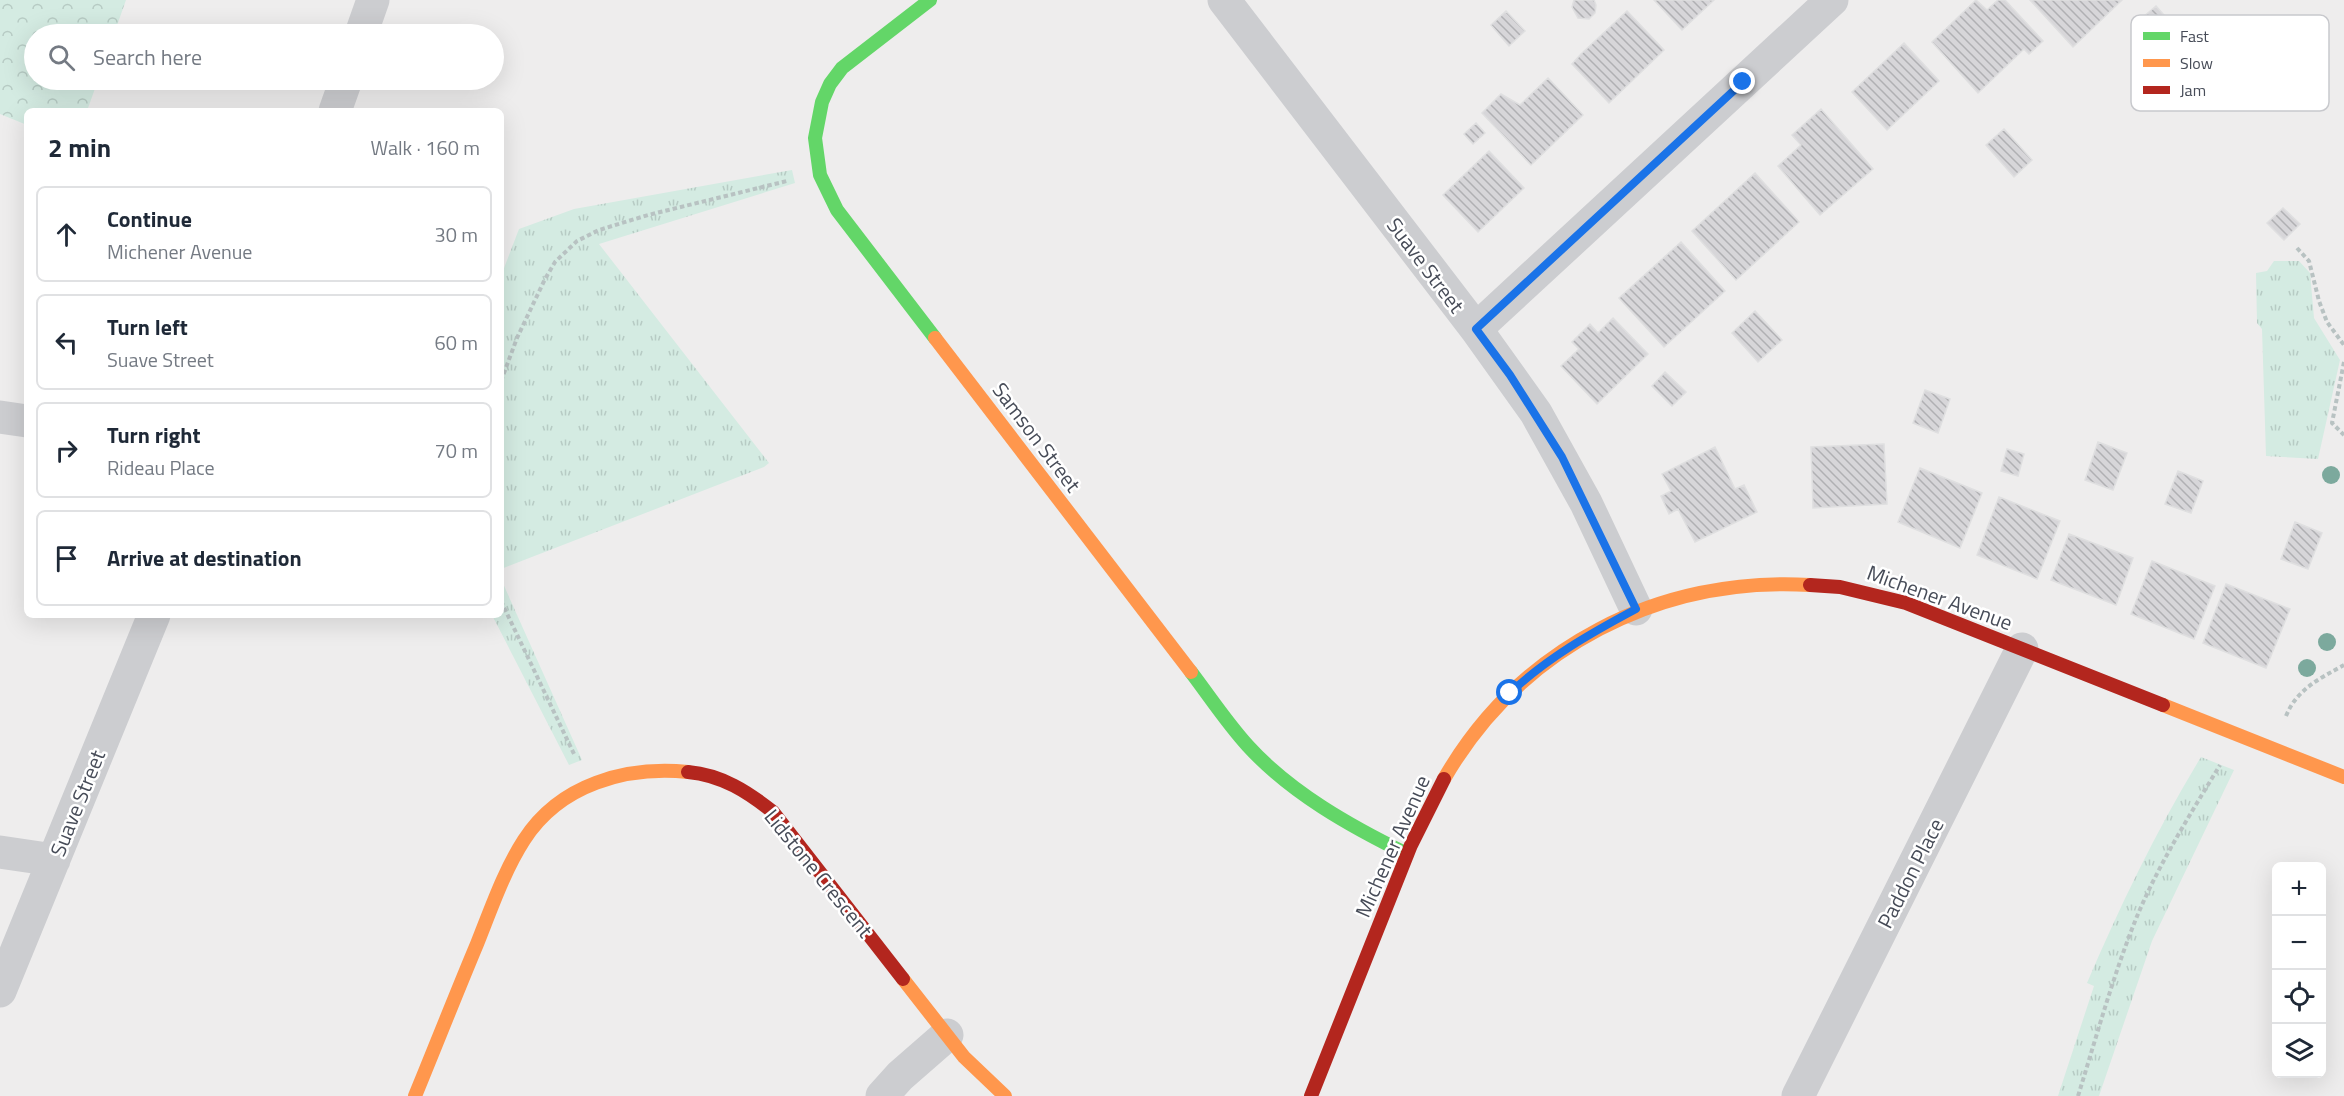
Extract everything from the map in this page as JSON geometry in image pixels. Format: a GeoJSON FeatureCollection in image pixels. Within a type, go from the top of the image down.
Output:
{"type":"FeatureCollection","features":[{"type":"Feature","properties":{"kind":"street"},"geometry":{"type":"LineString","coordinates":[[365,24],[373,0]]}},
{"type":"Feature","properties":{"kind":"street","name":"Samson Street"},"geometry":{"type":"LineString","coordinates":[[930,0],[844,66],[832,80],[821,105],[815,134],[814,154],[818,174],[826,193],[1247,744],[1284,779],[1330,814],[1407,854]]}},
{"type":"Feature","properties":{"kind":"street","name":"Suave Street"},"geometry":{"type":"LineString","coordinates":[[1224,0],[1476,329],[1529,404],[1562,457],[1636,609]]}},
{"type":"Feature","properties":{"kind":"street"},"geometry":{"type":"LineString","coordinates":[[1476,329],[1832,0]]}},
{"type":"Feature","properties":{"kind":"street"},"geometry":{"type":"LineString","coordinates":[[336,108],[342,90]]}},
{"type":"Feature","properties":{"kind":"street"},"geometry":{"type":"LineString","coordinates":[[0,417],[24,421]]}},
{"type":"Feature","properties":{"kind":"street","name":"Michener Avenue"},"geometry":{"type":"LineString","coordinates":[[1311,1096],[1407,854],[1448,772],[1479,726],[1499,704],[1546,663],[1593,632],[1636,609],[1695,592],[1729,586],[1771,583],[1822,584],[1851,588],[1896,600],[2344,777]]}},
{"type":"Feature","properties":{"kind":"street","name":"Suave Street"},"geometry":{"type":"LineString","coordinates":[[0,991],[153,618]]}},
{"type":"Feature","properties":{"kind":"street","name":"Paddon Place"},"geometry":{"type":"LineString","coordinates":[[1798,1096],[2022,649]]}},
{"type":"Feature","properties":{"kind":"street","name":"Lidstone Crescent"},"geometry":{"type":"LineString","coordinates":[[415,1096],[508,868],[520,845],[535,824],[552,809],[589,784],[639,771],[667,770],[696,772],[723,781],[749,793],[773,812],[795,837],[947,1035],[982,1076],[1005,1096]]}},
{"type":"Feature","properties":{"kind":"street"},"geometry":{"type":"LineString","coordinates":[[0,852],[54,860]]}},
{"type":"Feature","properties":{"kind":"street"},"geometry":{"type":"LineString","coordinates":[[882,1096],[900,1076],[947,1035]]}},
{"type":"Feature","properties":{"kind":"path"},"geometry":{"type":"LineString","coordinates":[[504,372],[510,353],[545,279],[555,262],[577,241],[599,230],[648,215],[818,174]]}},
{"type":"Feature","properties":{"kind":"path"},"geometry":{"type":"LineString","coordinates":[[2297,248],[2309,261],[2327,322],[2344,345]]}},
{"type":"Feature","properties":{"kind":"path"},"geometry":{"type":"LineString","coordinates":[[2344,362],[2332,423],[2344,435]]}},
{"type":"Feature","properties":{"kind":"path"},"geometry":{"type":"LineString","coordinates":[[504,608],[589,784]]}},
{"type":"Feature","properties":{"kind":"path"},"geometry":{"type":"LineString","coordinates":[[2285,719],[2292,701],[2302,690],[2344,664]]}},
{"type":"Feature","properties":{"kind":"path"},"geometry":{"type":"LineString","coordinates":[[2078,1096],[2112,987],[2139,913],[2170,850],[2223,760]]}},
{"type":"Feature","properties":{"kind":"green space"},"geometry":{"type":"Polygon","coordinates":[[[0,0],[126,0],[118,24],[24,24],[24,90],[94,90],[88,108],[24,108],[24,124],[0,114],[0,0]]]}},
{"type":"Feature","properties":{"kind":"green space"},"geometry":{"type":"Polygon","coordinates":[[[792,170],[795,183],[599,244],[769,463],[764,467],[504,568],[504,268],[519,229],[574,209],[792,170]]]}},
{"type":"Feature","properties":{"kind":"green space"},"geometry":{"type":"Polygon","coordinates":[[[2274,261],[2299,261],[2310,273],[2314,318],[2340,360],[2318,459],[2266,456],[2262,329],[2257,323],[2256,273],[2267,271],[2274,261]]]}},
{"type":"Feature","properties":{"kind":"green space"},"geometry":{"type":"Polygon","coordinates":[[[504,586],[582,760],[569,765],[494,618],[504,618],[504,586]]]}},
{"type":"Feature","properties":{"kind":"green space"},"geometry":{"type":"Polygon","coordinates":[[[2201,757],[2234,770],[2152,941],[2099,1096],[2058,1096],[2094,986],[2087,983],[2140,868],[2201,757]]]}},
{"type":"Feature","properties":{"kind":"building"},"geometry":{"type":"Polygon","coordinates":[[[1574,0],[1594,0],[1595,13],[1589,19],[1578,18],[1572,7],[1574,0]]]}},
{"type":"Feature","properties":{"kind":"building"},"geometry":{"type":"Polygon","coordinates":[[[1654,0],[1714,0],[1682,30],[1654,0]]]}},
{"type":"Feature","properties":{"kind":"building"},"geometry":{"type":"Polygon","coordinates":[[[1976,0],[1987,10],[1998,0],[2005,0],[2043,41],[2029,54],[2024,49],[1978,93],[1932,42],[1976,0]]]}},
{"type":"Feature","properties":{"kind":"building"},"geometry":{"type":"Polygon","coordinates":[[[2030,0],[2122,0],[2073,47],[2030,0]]]}},
{"type":"Feature","properties":{"kind":"building"},"geometry":{"type":"Polygon","coordinates":[[[2156,6],[2164,15],[2146,15],[2156,6]]]}},
{"type":"Feature","properties":{"kind":"building"},"geometry":{"type":"Polygon","coordinates":[[[1506,11],[1525,31],[1509,46],[1491,25],[1506,11]]]}},
{"type":"Feature","properties":{"kind":"building"},"geometry":{"type":"Polygon","coordinates":[[[1627,11],[1664,50],[1609,103],[1572,64],[1627,11]]]}},
{"type":"Feature","properties":{"kind":"building"},"geometry":{"type":"Polygon","coordinates":[[[1904,43],[1939,81],[1887,130],[1852,92],[1904,43]]]}},
{"type":"Feature","properties":{"kind":"building"},"geometry":{"type":"Polygon","coordinates":[[[1548,78],[1583,115],[1531,165],[1482,113],[1501,94],[1520,105],[1548,78]]]}},
{"type":"Feature","properties":{"kind":"building"},"geometry":{"type":"Polygon","coordinates":[[[1821,109],[1873,169],[1820,215],[1778,166],[1801,145],[1792,135],[1821,109]]]}},
{"type":"Feature","properties":{"kind":"building"},"geometry":{"type":"Polygon","coordinates":[[[1476,123],[1485,133],[1473,144],[1464,134],[1476,123]]]}},
{"type":"Feature","properties":{"kind":"building"},"geometry":{"type":"Polygon","coordinates":[[[2004,129],[2032,160],[2014,177],[1986,145],[2004,129]]]}},
{"type":"Feature","properties":{"kind":"building"},"geometry":{"type":"Polygon","coordinates":[[[1489,151],[1524,188],[1478,232],[1443,195],[1489,151]]]}},
{"type":"Feature","properties":{"kind":"building"},"geometry":{"type":"Polygon","coordinates":[[[1755,173],[1799,222],[1736,280],[1692,231],[1755,173]]]}},
{"type":"Feature","properties":{"kind":"building"},"geometry":{"type":"Polygon","coordinates":[[[2283,208],[2300,224],[2284,240],[2267,223],[2283,208]]]}},
{"type":"Feature","properties":{"kind":"building"},"geometry":{"type":"Polygon","coordinates":[[[1681,242],[1725,291],[1664,347],[1619,298],[1681,242]]]}},
{"type":"Feature","properties":{"kind":"building"},"geometry":{"type":"Polygon","coordinates":[[[1755,311],[1782,340],[1758,362],[1732,333],[1755,311]]]}},
{"type":"Feature","properties":{"kind":"building"},"geometry":{"type":"Polygon","coordinates":[[[1613,318],[1648,354],[1597,404],[1561,366],[1579,349],[1572,342],[1590,324],[1598,333],[1613,318]]]}},
{"type":"Feature","properties":{"kind":"building"},"geometry":{"type":"Polygon","coordinates":[[[1665,372],[1686,392],[1672,406],[1652,386],[1665,372]]]}},
{"type":"Feature","properties":{"kind":"building"},"geometry":{"type":"Polygon","coordinates":[[[1925,390],[1950,399],[1938,433],[1913,423],[1925,390]]]}},
{"type":"Feature","properties":{"kind":"building"},"geometry":{"type":"Polygon","coordinates":[[[2098,442],[2127,453],[2113,490],[2085,480],[2098,442]]]}},
{"type":"Feature","properties":{"kind":"building"},"geometry":{"type":"Polygon","coordinates":[[[1884,444],[1887,504],[1813,508],[1811,447],[1884,444]]]}},
{"type":"Feature","properties":{"kind":"building"},"geometry":{"type":"Polygon","coordinates":[[[1715,447],[1735,489],[1744,485],[1757,512],[1695,542],[1678,509],[1669,514],[1661,496],[1671,491],[1662,474],[1715,447]]]}},
{"type":"Feature","properties":{"kind":"building"},"geometry":{"type":"Polygon","coordinates":[[[2007,449],[2024,454],[2018,476],[2001,471],[2007,449]]]}},
{"type":"Feature","properties":{"kind":"building"},"geometry":{"type":"Polygon","coordinates":[[[1920,468],[1982,493],[1960,548],[1898,522],[1920,468]]]}},
{"type":"Feature","properties":{"kind":"building"},"geometry":{"type":"Polygon","coordinates":[[[2178,471],[2203,481],[2191,513],[2165,504],[2178,471]]]}},
{"type":"Feature","properties":{"kind":"building"},"geometry":{"type":"Polygon","coordinates":[[[1999,497],[2060,521],[2037,579],[1977,555],[1999,497]]]}},
{"type":"Feature","properties":{"kind":"building"},"geometry":{"type":"Polygon","coordinates":[[[2295,522],[2322,533],[2308,569],[2281,559],[2295,522]]]}},
{"type":"Feature","properties":{"kind":"building"},"geometry":{"type":"Polygon","coordinates":[[[2069,534],[2133,558],[2116,605],[2051,580],[2069,534]]]}},
{"type":"Feature","properties":{"kind":"building"},"geometry":{"type":"Polygon","coordinates":[[[2152,561],[2215,586],[2194,639],[2131,614],[2152,561]]]}},
{"type":"Feature","properties":{"kind":"building"},"geometry":{"type":"Polygon","coordinates":[[[2226,584],[2290,609],[2266,668],[2203,643],[2226,584]]]}},
{"type":"Feature","properties":{"kind":"traffic: fast"},"geometry":{"type":"LineString","coordinates":[[930,0],[842,68],[830,84],[822,102],[815,138],[820,175],[837,210],[935,338]]}},
{"type":"Feature","properties":{"kind":"traffic: fast"},"geometry":{"type":"LineString","coordinates":[[1191,672],[1240,737],[1283,779],[1343,820],[1407,854]]}},
{"type":"Feature","properties":{"kind":"traffic: slow"},"geometry":{"type":"LineString","coordinates":[[935,338],[1191,672]]}},
{"type":"Feature","properties":{"kind":"traffic: slow"},"geometry":{"type":"LineString","coordinates":[[1444,779],[1475,732],[1512,692],[1554,657],[1599,629],[1648,608],[1700,593],[1754,585],[1810,585]]}},
{"type":"Feature","properties":{"kind":"traffic: slow"},"geometry":{"type":"LineString","coordinates":[[2163,705],[2344,777]]}},
{"type":"Feature","properties":{"kind":"traffic: slow"},"geometry":{"type":"LineString","coordinates":[[415,1096],[504,877],[524,840],[539,821],[575,792],[596,783],[641,772],[688,772]]}},
{"type":"Feature","properties":{"kind":"traffic: slow"},"geometry":{"type":"LineString","coordinates":[[903,979],[964,1057],[1005,1096]]}},
{"type":"Feature","properties":{"kind":"traffic: jam"},"geometry":{"type":"LineString","coordinates":[[1810,585],[1840,587],[1906,603],[2163,705]]}},
{"type":"Feature","properties":{"kind":"traffic: jam"},"geometry":{"type":"LineString","coordinates":[[688,772],[712,777],[734,786],[773,812],[903,979]]}},
{"type":"Feature","properties":{"kind":"traffic: jam"},"geometry":{"type":"LineString","coordinates":[[1311,1096],[1411,845],[1444,779]]}},
{"type":"Feature","properties":{"kind":"route"},"geometry":{"type":"LineString","coordinates":[[1510,693],[1559,653],[1636,609],[1562,457],[1536,413],[1476,329],[1743,82]]}}]}
